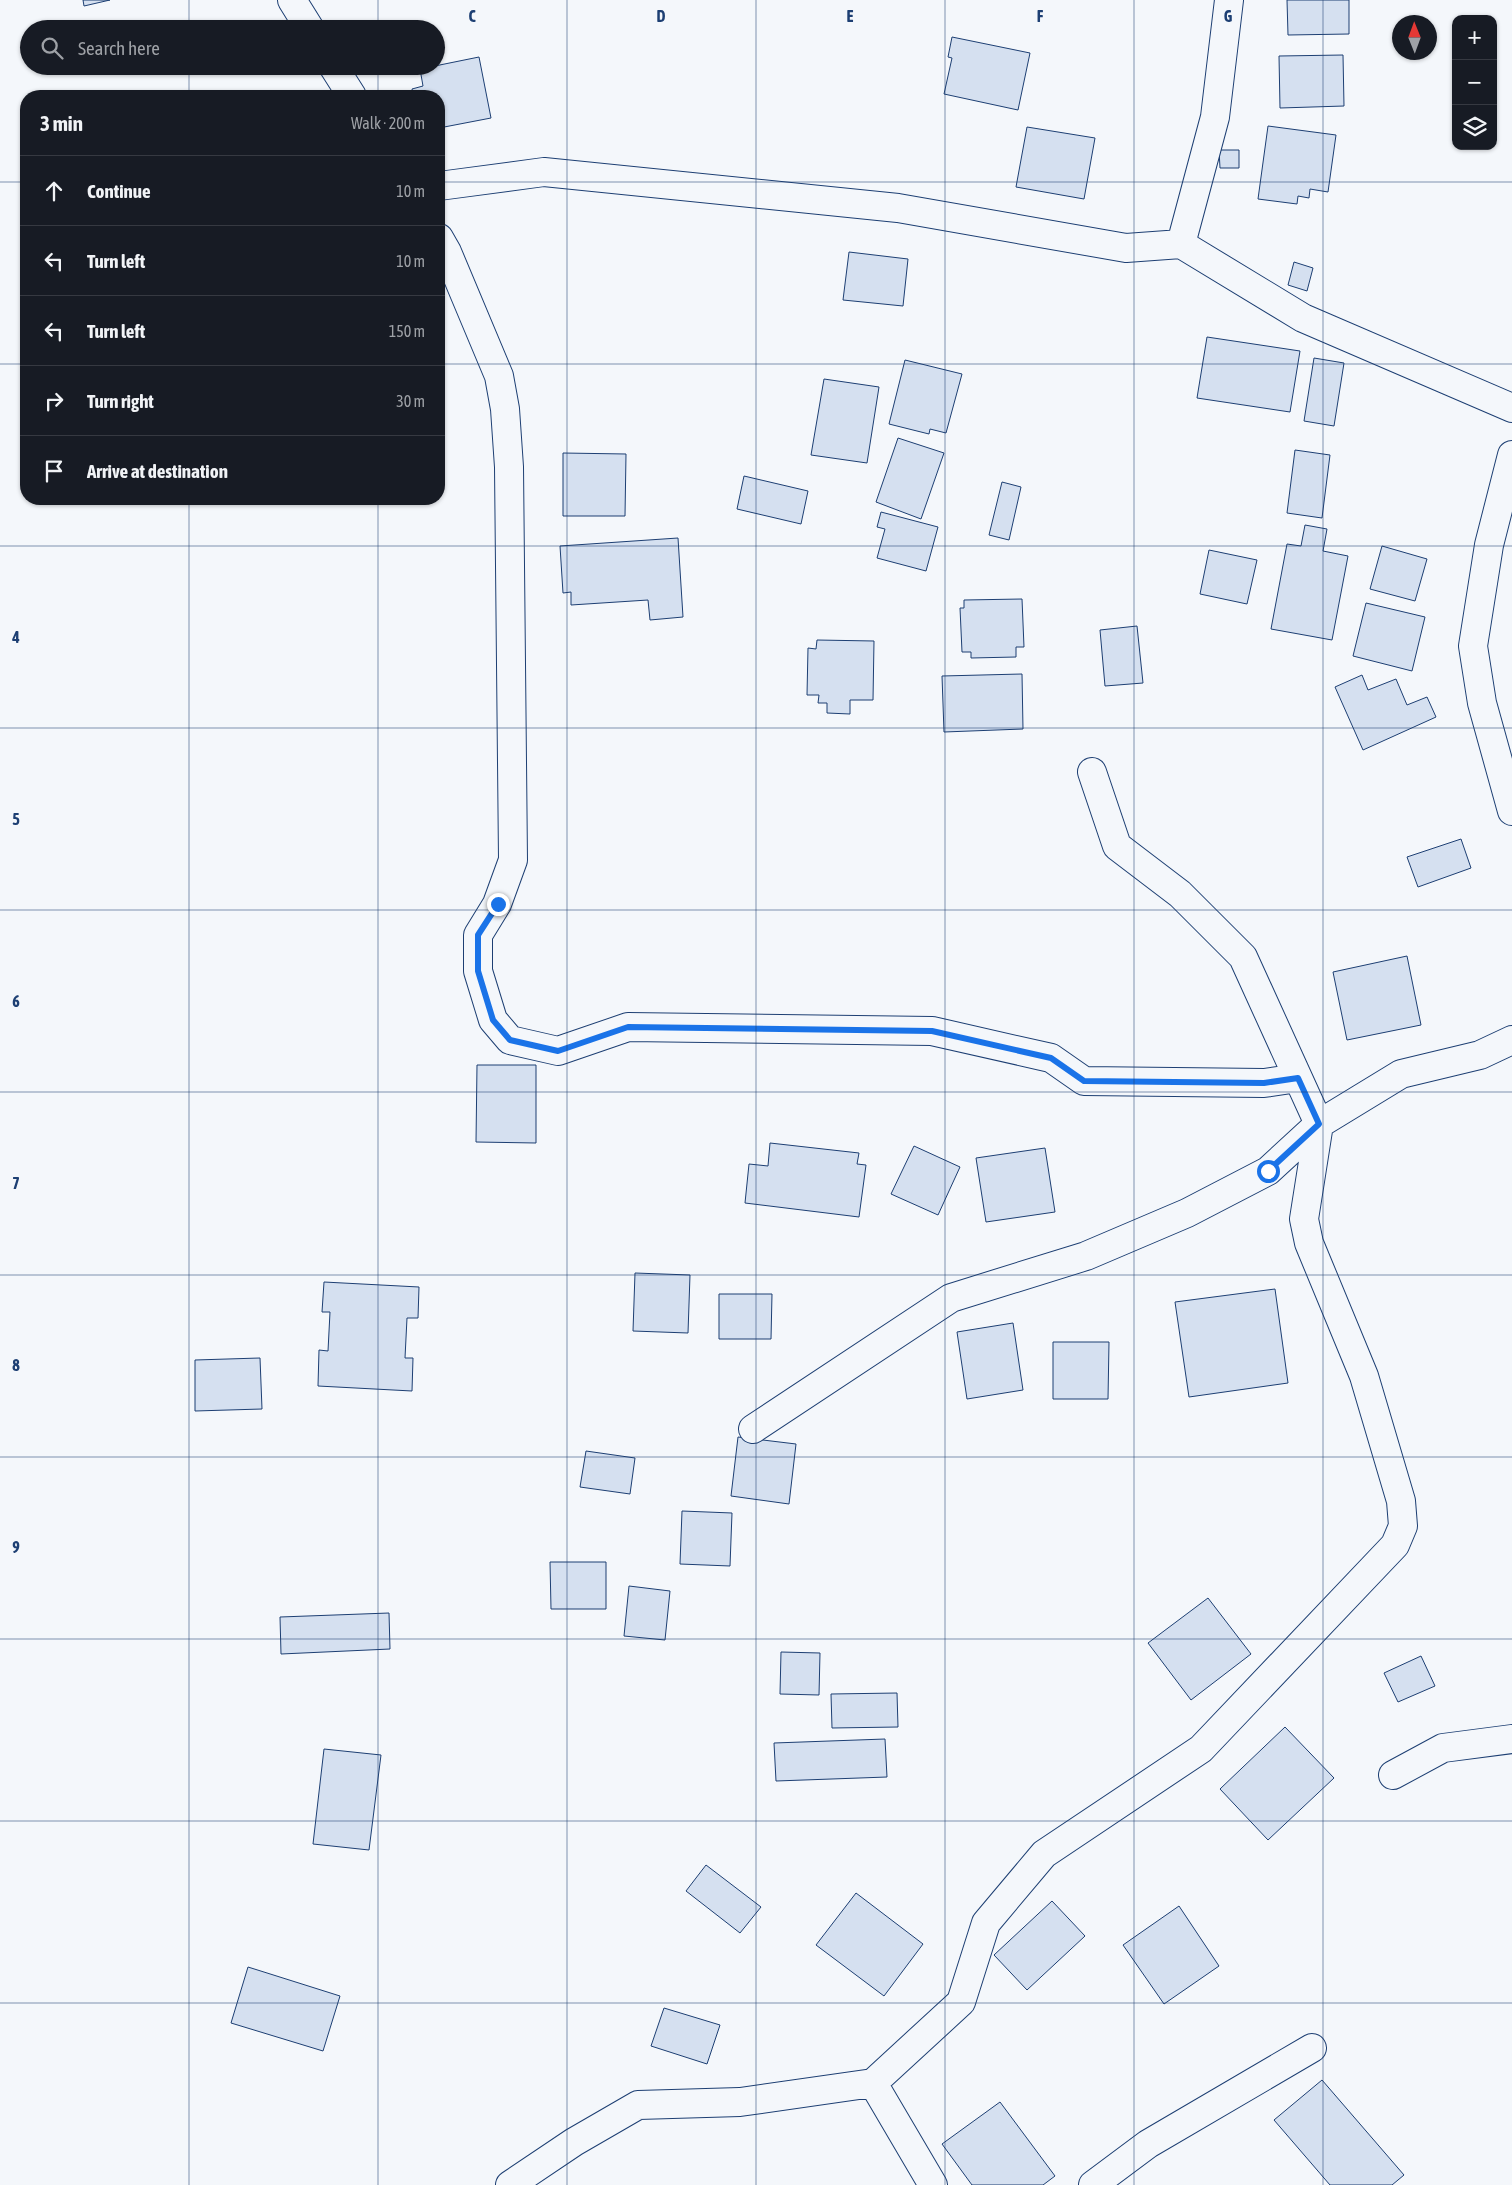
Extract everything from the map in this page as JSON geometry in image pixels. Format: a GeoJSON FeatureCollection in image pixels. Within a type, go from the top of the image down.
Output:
{"type":"FeatureCollection","features":[{"type":"Feature","properties":{"kind":"street"},"geometry":{"type":"LineString","coordinates":[[292,0],[304,20]]}},
{"type":"Feature","properties":{"kind":"street"},"geometry":{"type":"LineString","coordinates":[[1181,244],[1215,117],[1229,0]]}},
{"type":"Feature","properties":{"kind":"street"},"geometry":{"type":"LineString","coordinates":[[339,75],[348,90]]}},
{"type":"Feature","properties":{"kind":"street"},"geometry":{"type":"LineString","coordinates":[[445,185],[544,172],[898,208],[1126,248],[1181,244],[1303,318],[1512,408]]}},
{"type":"Feature","properties":{"kind":"street"},"geometry":{"type":"LineString","coordinates":[[445,248],[499,376],[505,409],[509,466],[512,860],[498,904],[478,935],[478,971],[493,1020],[510,1040],[558,1051],[628,1027],[932,1031],[1051,1058],[1084,1081],[1264,1083],[1298,1078]]}},
{"type":"Feature","properties":{"kind":"street"},"geometry":{"type":"LineString","coordinates":[[1512,455],[1489,545],[1473,646],[1482,703],[1512,811]]}},
{"type":"Feature","properties":{"kind":"street"},"geometry":{"type":"LineString","coordinates":[[510,2185],[574,2142],[638,2104],[740,2102],[873,2083],[961,2002],[986,1923],[1044,1854],[1201,1749],[1395,1545],[1403,1526],[1401,1501],[1364,1376],[1309,1243],[1304,1219],[1319,1124],[1243,957],[1180,894],[1117,846],[1092,772]]}},
{"type":"Feature","properties":{"kind":"street"},"geometry":{"type":"LineString","coordinates":[[754,1429],[951,1298],[1086,1256],[1187,1213],[1268,1171],[1319,1124],[1401,1074],[1480,1054],[1512,1040]]}},
{"type":"Feature","properties":{"kind":"street"},"geometry":{"type":"LineString","coordinates":[[1393,1774],[1443,1748],[1512,1739]]}},
{"type":"Feature","properties":{"kind":"street"},"geometry":{"type":"LineString","coordinates":[[1093,2185],[1148,2144],[1312,2048]]}},
{"type":"Feature","properties":{"kind":"street"},"geometry":{"type":"LineString","coordinates":[[873,2083],[933,2185]]}},
{"type":"Feature","properties":{"kind":"building"},"geometry":{"type":"Polygon","coordinates":[[[83,0],[110,0],[84,6],[83,0]]]}},
{"type":"Feature","properties":{"kind":"building"},"geometry":{"type":"Polygon","coordinates":[[[1287,0],[1349,0],[1349,34],[1288,35],[1287,0]]]}},
{"type":"Feature","properties":{"kind":"building"},"geometry":{"type":"Polygon","coordinates":[[[952,37],[1030,53],[1018,110],[944,94],[952,58],[948,57],[952,37]]]}},
{"type":"Feature","properties":{"kind":"building"},"geometry":{"type":"Polygon","coordinates":[[[1343,55],[1344,106],[1280,108],[1279,56],[1343,55]]]}},
{"type":"Feature","properties":{"kind":"building"},"geometry":{"type":"Polygon","coordinates":[[[479,57],[491,118],[445,127],[445,90],[412,90],[423,86],[421,75],[445,75],[445,64],[479,57]]]}},
{"type":"Feature","properties":{"kind":"building"},"geometry":{"type":"Polygon","coordinates":[[[1268,126],[1336,135],[1328,192],[1310,189],[1309,198],[1298,196],[1297,204],[1258,199],[1268,126]]]}},
{"type":"Feature","properties":{"kind":"building"},"geometry":{"type":"Polygon","coordinates":[[[1027,127],[1095,138],[1084,199],[1016,187],[1027,127]]]}},
{"type":"Feature","properties":{"kind":"building"},"geometry":{"type":"Polygon","coordinates":[[[1219,150],[1239,150],[1239,168],[1220,168],[1219,150]]]}},
{"type":"Feature","properties":{"kind":"building"},"geometry":{"type":"Polygon","coordinates":[[[849,252],[908,259],[903,306],[843,300],[849,252]]]}},
{"type":"Feature","properties":{"kind":"building"},"geometry":{"type":"Polygon","coordinates":[[[1294,262],[1313,268],[1307,291],[1288,285],[1294,262]]]}},
{"type":"Feature","properties":{"kind":"building"},"geometry":{"type":"Polygon","coordinates":[[[1207,337],[1300,351],[1290,412],[1197,398],[1207,337]]]}},
{"type":"Feature","properties":{"kind":"building"},"geometry":{"type":"Polygon","coordinates":[[[1314,358],[1344,363],[1334,426],[1304,421],[1314,358]]]}},
{"type":"Feature","properties":{"kind":"building"},"geometry":{"type":"Polygon","coordinates":[[[905,360],[962,374],[946,433],[930,429],[929,434],[889,424],[905,360]]]}},
{"type":"Feature","properties":{"kind":"building"},"geometry":{"type":"Polygon","coordinates":[[[824,379],[879,387],[867,463],[811,455],[824,379]]]}},
{"type":"Feature","properties":{"kind":"building"},"geometry":{"type":"Polygon","coordinates":[[[898,438],[944,453],[921,519],[876,502],[898,438]]]}},
{"type":"Feature","properties":{"kind":"building"},"geometry":{"type":"Polygon","coordinates":[[[1295,450],[1330,455],[1322,518],[1287,513],[1295,450]]]}},
{"type":"Feature","properties":{"kind":"building"},"geometry":{"type":"Polygon","coordinates":[[[563,453],[626,454],[625,516],[563,516],[563,453]]]}},
{"type":"Feature","properties":{"kind":"building"},"geometry":{"type":"Polygon","coordinates":[[[744,476],[808,491],[801,524],[737,509],[744,476]]]}},
{"type":"Feature","properties":{"kind":"building"},"geometry":{"type":"Polygon","coordinates":[[[1002,482],[1021,487],[1009,540],[989,535],[1002,482]]]}},
{"type":"Feature","properties":{"kind":"building"},"geometry":{"type":"Polygon","coordinates":[[[881,512],[938,527],[926,571],[877,558],[885,529],[877,527],[881,512]]]}},
{"type":"Feature","properties":{"kind":"building"},"geometry":{"type":"Polygon","coordinates":[[[1305,525],[1327,529],[1323,551],[1348,556],[1332,640],[1271,629],[1287,544],[1301,546],[1305,525]]]}},
{"type":"Feature","properties":{"kind":"building"},"geometry":{"type":"Polygon","coordinates":[[[678,538],[683,617],[650,620],[648,600],[571,605],[571,592],[563,593],[560,546],[678,538]]]}},
{"type":"Feature","properties":{"kind":"building"},"geometry":{"type":"Polygon","coordinates":[[[1382,546],[1427,559],[1415,601],[1370,589],[1382,546]]]}},
{"type":"Feature","properties":{"kind":"building"},"geometry":{"type":"Polygon","coordinates":[[[1209,550],[1257,560],[1247,604],[1200,594],[1209,550]]]}},
{"type":"Feature","properties":{"kind":"building"},"geometry":{"type":"Polygon","coordinates":[[[1022,599],[1024,647],[1016,647],[1016,657],[971,658],[971,652],[962,652],[960,608],[964,608],[964,600],[1022,599]]]}},
{"type":"Feature","properties":{"kind":"building"},"geometry":{"type":"Polygon","coordinates":[[[1366,603],[1425,617],[1412,671],[1353,656],[1366,603]]]}},
{"type":"Feature","properties":{"kind":"building"},"geometry":{"type":"Polygon","coordinates":[[[1137,626],[1143,683],[1105,686],[1100,630],[1137,626]]]}},
{"type":"Feature","properties":{"kind":"building"},"geometry":{"type":"Polygon","coordinates":[[[817,640],[874,641],[873,700],[850,700],[850,714],[827,713],[827,703],[818,703],[819,695],[807,695],[808,648],[816,649],[817,640]]]}},
{"type":"Feature","properties":{"kind":"building"},"geometry":{"type":"Polygon","coordinates":[[[1022,674],[1023,729],[944,732],[942,676],[1022,674]]]}},
{"type":"Feature","properties":{"kind":"building"},"geometry":{"type":"Polygon","coordinates":[[[1362,675],[1368,690],[1396,679],[1407,705],[1427,697],[1436,717],[1363,750],[1335,687],[1362,675]]]}},
{"type":"Feature","properties":{"kind":"building"},"geometry":{"type":"Polygon","coordinates":[[[1461,839],[1471,868],[1418,887],[1407,857],[1461,839]]]}},
{"type":"Feature","properties":{"kind":"building"},"geometry":{"type":"Polygon","coordinates":[[[1407,956],[1421,1025],[1347,1040],[1333,972],[1407,956]]]}},
{"type":"Feature","properties":{"kind":"building"},"geometry":{"type":"Polygon","coordinates":[[[477,1065],[536,1065],[536,1143],[476,1142],[477,1065]]]}},
{"type":"Feature","properties":{"kind":"building"},"geometry":{"type":"Polygon","coordinates":[[[770,1143],[859,1153],[857,1164],[866,1165],[859,1217],[745,1203],[749,1164],[768,1166],[770,1143]]]}},
{"type":"Feature","properties":{"kind":"building"},"geometry":{"type":"Polygon","coordinates":[[[914,1146],[960,1167],[938,1215],[891,1194],[914,1146]]]}},
{"type":"Feature","properties":{"kind":"building"},"geometry":{"type":"Polygon","coordinates":[[[1045,1148],[1055,1212],[986,1222],[976,1158],[1045,1148]]]}},
{"type":"Feature","properties":{"kind":"building"},"geometry":{"type":"Polygon","coordinates":[[[635,1273],[690,1275],[688,1333],[633,1331],[635,1273]]]}},
{"type":"Feature","properties":{"kind":"building"},"geometry":{"type":"Polygon","coordinates":[[[324,1282],[419,1287],[418,1318],[407,1318],[405,1358],[413,1358],[412,1391],[318,1386],[319,1350],[328,1351],[330,1312],[322,1312],[324,1282]]]}},
{"type":"Feature","properties":{"kind":"building"},"geometry":{"type":"Polygon","coordinates":[[[1275,1289],[1288,1383],[1189,1397],[1175,1302],[1275,1289]]]}},
{"type":"Feature","properties":{"kind":"building"},"geometry":{"type":"Polygon","coordinates":[[[719,1294],[772,1294],[771,1339],[719,1339],[719,1294]]]}},
{"type":"Feature","properties":{"kind":"building"},"geometry":{"type":"Polygon","coordinates":[[[1013,1323],[1023,1390],[967,1399],[957,1332],[1013,1323]]]}},
{"type":"Feature","properties":{"kind":"building"},"geometry":{"type":"Polygon","coordinates":[[[1053,1342],[1109,1342],[1108,1399],[1053,1399],[1053,1342]]]}},
{"type":"Feature","properties":{"kind":"building"},"geometry":{"type":"Polygon","coordinates":[[[260,1358],[262,1409],[195,1411],[195,1360],[260,1358]]]}},
{"type":"Feature","properties":{"kind":"building"},"geometry":{"type":"Polygon","coordinates":[[[738,1437],[796,1444],[789,1504],[731,1496],[738,1437]]]}},
{"type":"Feature","properties":{"kind":"building"},"geometry":{"type":"Polygon","coordinates":[[[586,1451],[635,1458],[630,1494],[580,1487],[586,1451]]]}},
{"type":"Feature","properties":{"kind":"building"},"geometry":{"type":"Polygon","coordinates":[[[682,1511],[732,1513],[730,1566],[680,1564],[682,1511]]]}},
{"type":"Feature","properties":{"kind":"building"},"geometry":{"type":"Polygon","coordinates":[[[550,1562],[606,1562],[606,1609],[551,1609],[550,1562]]]}},
{"type":"Feature","properties":{"kind":"building"},"geometry":{"type":"Polygon","coordinates":[[[629,1586],[670,1591],[665,1640],[624,1636],[629,1586]]]}},
{"type":"Feature","properties":{"kind":"building"},"geometry":{"type":"Polygon","coordinates":[[[1208,1598],[1251,1654],[1191,1700],[1148,1643],[1208,1598]]]}},
{"type":"Feature","properties":{"kind":"building"},"geometry":{"type":"Polygon","coordinates":[[[389,1613],[390,1649],[281,1654],[280,1617],[389,1613]]]}},
{"type":"Feature","properties":{"kind":"building"},"geometry":{"type":"Polygon","coordinates":[[[781,1652],[820,1653],[819,1695],[780,1694],[781,1652]]]}},
{"type":"Feature","properties":{"kind":"building"},"geometry":{"type":"Polygon","coordinates":[[[1421,1656],[1435,1686],[1398,1702],[1384,1673],[1421,1656]]]}},
{"type":"Feature","properties":{"kind":"building"},"geometry":{"type":"Polygon","coordinates":[[[897,1693],[898,1727],[832,1728],[831,1694],[897,1693]]]}},
{"type":"Feature","properties":{"kind":"building"},"geometry":{"type":"Polygon","coordinates":[[[1285,1727],[1334,1778],[1268,1840],[1220,1789],[1285,1727]]]}},
{"type":"Feature","properties":{"kind":"building"},"geometry":{"type":"Polygon","coordinates":[[[885,1739],[887,1777],[776,1781],[774,1743],[885,1739]]]}},
{"type":"Feature","properties":{"kind":"building"},"geometry":{"type":"Polygon","coordinates":[[[324,1749],[381,1755],[369,1850],[313,1844],[324,1749]]]}},
{"type":"Feature","properties":{"kind":"building"},"geometry":{"type":"Polygon","coordinates":[[[706,1865],[761,1907],[740,1933],[686,1891],[706,1865]]]}},
{"type":"Feature","properties":{"kind":"building"},"geometry":{"type":"Polygon","coordinates":[[[856,1893],[923,1944],[884,1996],[816,1945],[856,1893]]]}},
{"type":"Feature","properties":{"kind":"building"},"geometry":{"type":"Polygon","coordinates":[[[1052,1901],[1085,1936],[1027,1990],[994,1955],[1052,1901]]]}},
{"type":"Feature","properties":{"kind":"building"},"geometry":{"type":"Polygon","coordinates":[[[1179,1906],[1219,1966],[1164,2004],[1123,1945],[1179,1906]]]}},
{"type":"Feature","properties":{"kind":"building"},"geometry":{"type":"Polygon","coordinates":[[[248,1967],[340,1996],[323,2051],[231,2023],[248,1967]]]}},
{"type":"Feature","properties":{"kind":"building"},"geometry":{"type":"Polygon","coordinates":[[[664,2008],[720,2025],[707,2064],[651,2046],[664,2008]]]}},
{"type":"Feature","properties":{"kind":"building"},"geometry":{"type":"Polygon","coordinates":[[[1322,2080],[1404,2175],[1392,2185],[1330,2185],[1274,2120],[1322,2080]]]}},
{"type":"Feature","properties":{"kind":"building"},"geometry":{"type":"Polygon","coordinates":[[[1000,2102],[1055,2176],[1043,2185],[972,2185],[942,2144],[1000,2102]]]}},
{"type":"Feature","properties":{"kind":"route"},"geometry":{"type":"LineString","coordinates":[[498,904],[478,935],[478,971],[493,1020],[510,1040],[558,1051],[628,1027],[932,1031],[1051,1058],[1084,1081],[1264,1083],[1298,1078],[1319,1124],[1268,1171]]}}]}
